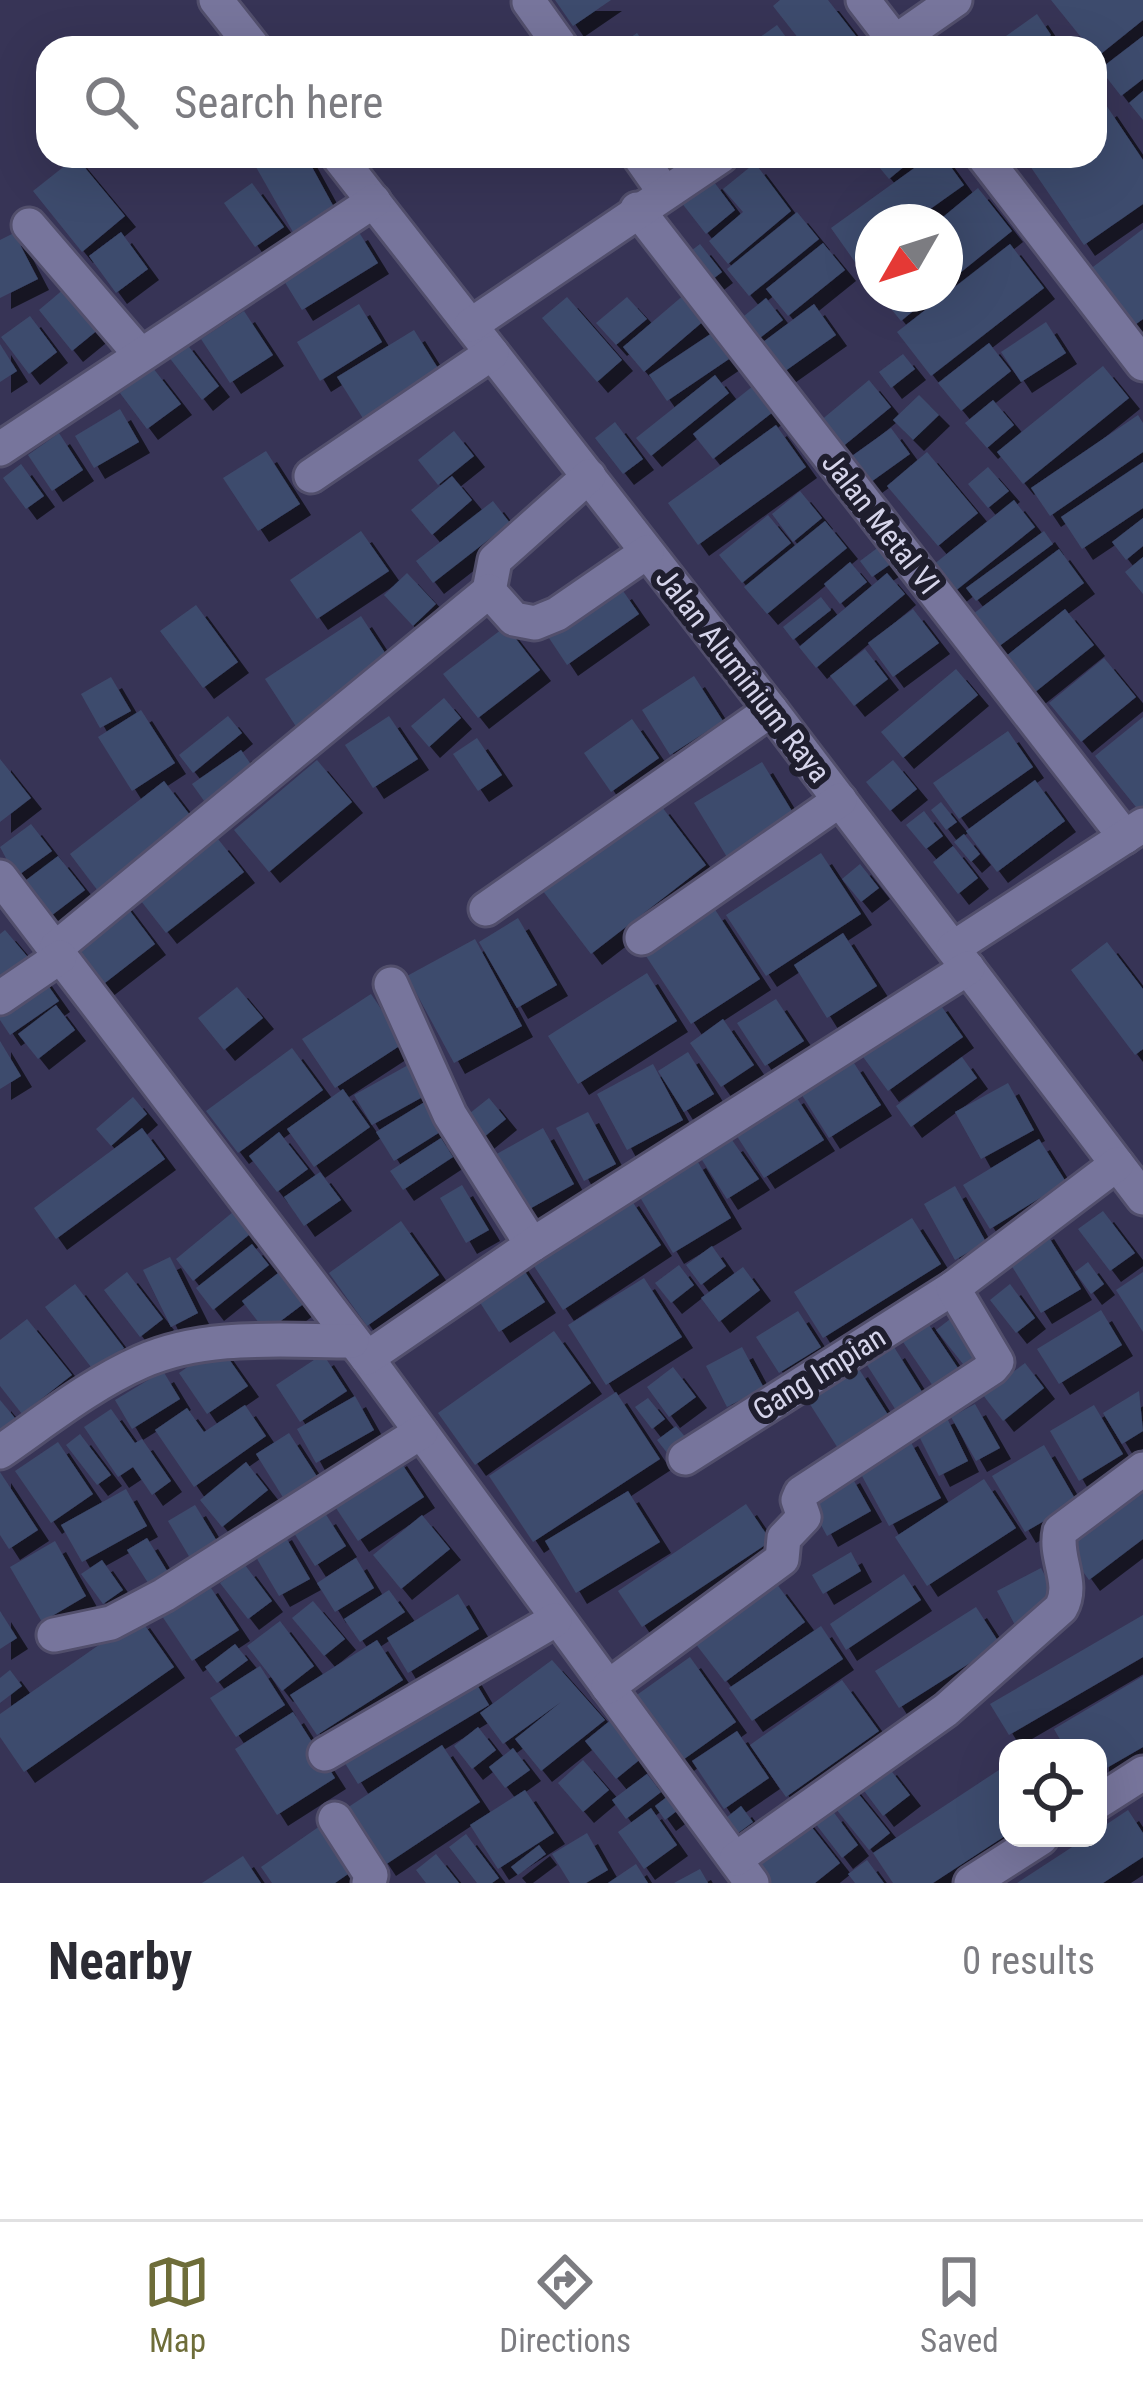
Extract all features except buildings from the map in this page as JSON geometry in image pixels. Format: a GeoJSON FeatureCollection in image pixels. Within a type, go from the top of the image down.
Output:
{"type":"FeatureCollection","features":[{"type":"Feature","properties":{"kind":"street"},"geometry":{"type":"LineString","coordinates":[[217,0],[245,36]]}},
{"type":"Feature","properties":{"kind":"street"},"geometry":{"type":"LineString","coordinates":[[863,0],[887,36]]}},
{"type":"Feature","properties":{"kind":"street"},"geometry":{"type":"LineString","coordinates":[[907,36],[955,0]]}},
{"type":"Feature","properties":{"kind":"street"},"geometry":{"type":"LineString","coordinates":[[529,2],[553,36]]}},
{"type":"Feature","properties":{"kind":"street","name":"Jalan Aluminium Raya"},"geometry":{"type":"LineString","coordinates":[[348,168],[771,710],[1143,1198]]}},
{"type":"Feature","properties":{"kind":"street","name":"Jalan Metal VI"},"geometry":{"type":"LineString","coordinates":[[642,168],[651,201],[1134,831]]}},
{"type":"Feature","properties":{"kind":"street"},"geometry":{"type":"LineString","coordinates":[[471,325],[702,168]]}},
{"type":"Feature","properties":{"kind":"street"},"geometry":{"type":"LineString","coordinates":[[992,168],[1143,364]]}},
{"type":"Feature","properties":{"kind":"street"},"geometry":{"type":"LineString","coordinates":[[0,449],[374,201]]}},
{"type":"Feature","properties":{"kind":"street"},"geometry":{"type":"LineString","coordinates":[[29,226],[139,353]]}},
{"type":"Feature","properties":{"kind":"street"},"geometry":{"type":"LineString","coordinates":[[311,476],[492,352]]}},
{"type":"Feature","properties":{"kind":"street"},"geometry":{"type":"LineString","coordinates":[[0,998],[489,591],[495,560],[589,476]]}},
{"type":"Feature","properties":{"kind":"street"},"geometry":{"type":"LineString","coordinates":[[489,591],[514,619],[540,622],[647,552]]}},
{"type":"Feature","properties":{"kind":"street"},"geometry":{"type":"LineString","coordinates":[[487,909],[771,710]]}},
{"type":"Feature","properties":{"kind":"street"},"geometry":{"type":"LineString","coordinates":[[642,938],[840,800]]}},
{"type":"Feature","properties":{"kind":"street"},"geometry":{"type":"LineString","coordinates":[[0,1452],[107,1380],[168,1353],[266,1341],[359,1350],[532,1245],[960,958],[1134,831]]}},
{"type":"Feature","properties":{"kind":"street"},"geometry":{"type":"LineString","coordinates":[[0,877],[421,1432],[744,1871],[946,1710],[1061,1608],[1068,1589],[1059,1557],[1060,1531],[1143,1469]]}},
{"type":"Feature","properties":{"kind":"street"},"geometry":{"type":"LineString","coordinates":[[391,984],[450,1115],[532,1245]]}},
{"type":"Feature","properties":{"kind":"street","name":"Gang Impian"},"geometry":{"type":"LineString","coordinates":[[686,1459],[953,1288],[1117,1164]]}},
{"type":"Feature","properties":{"kind":"street"},"geometry":{"type":"LineString","coordinates":[[608,1687],[775,1566],[785,1553],[784,1538],[804,1517],[797,1498],[801,1493],[994,1366],[993,1348],[953,1288]]}},
{"type":"Feature","properties":{"kind":"street"},"geometry":{"type":"LineString","coordinates":[[54,1635],[111,1623],[164,1595],[421,1432]]}},
{"type":"Feature","properties":{"kind":"street"},"geometry":{"type":"LineString","coordinates":[[325,1754],[555,1620]]}},
{"type":"Feature","properties":{"kind":"street"},"geometry":{"type":"LineString","coordinates":[[1107,1796],[1143,1773]]}},
{"type":"Feature","properties":{"kind":"street"},"geometry":{"type":"LineString","coordinates":[[335,1819],[371,1875],[369,1883]]}},
{"type":"Feature","properties":{"kind":"street"},"geometry":{"type":"LineString","coordinates":[[971,1883],[1027,1847]]}}]}
